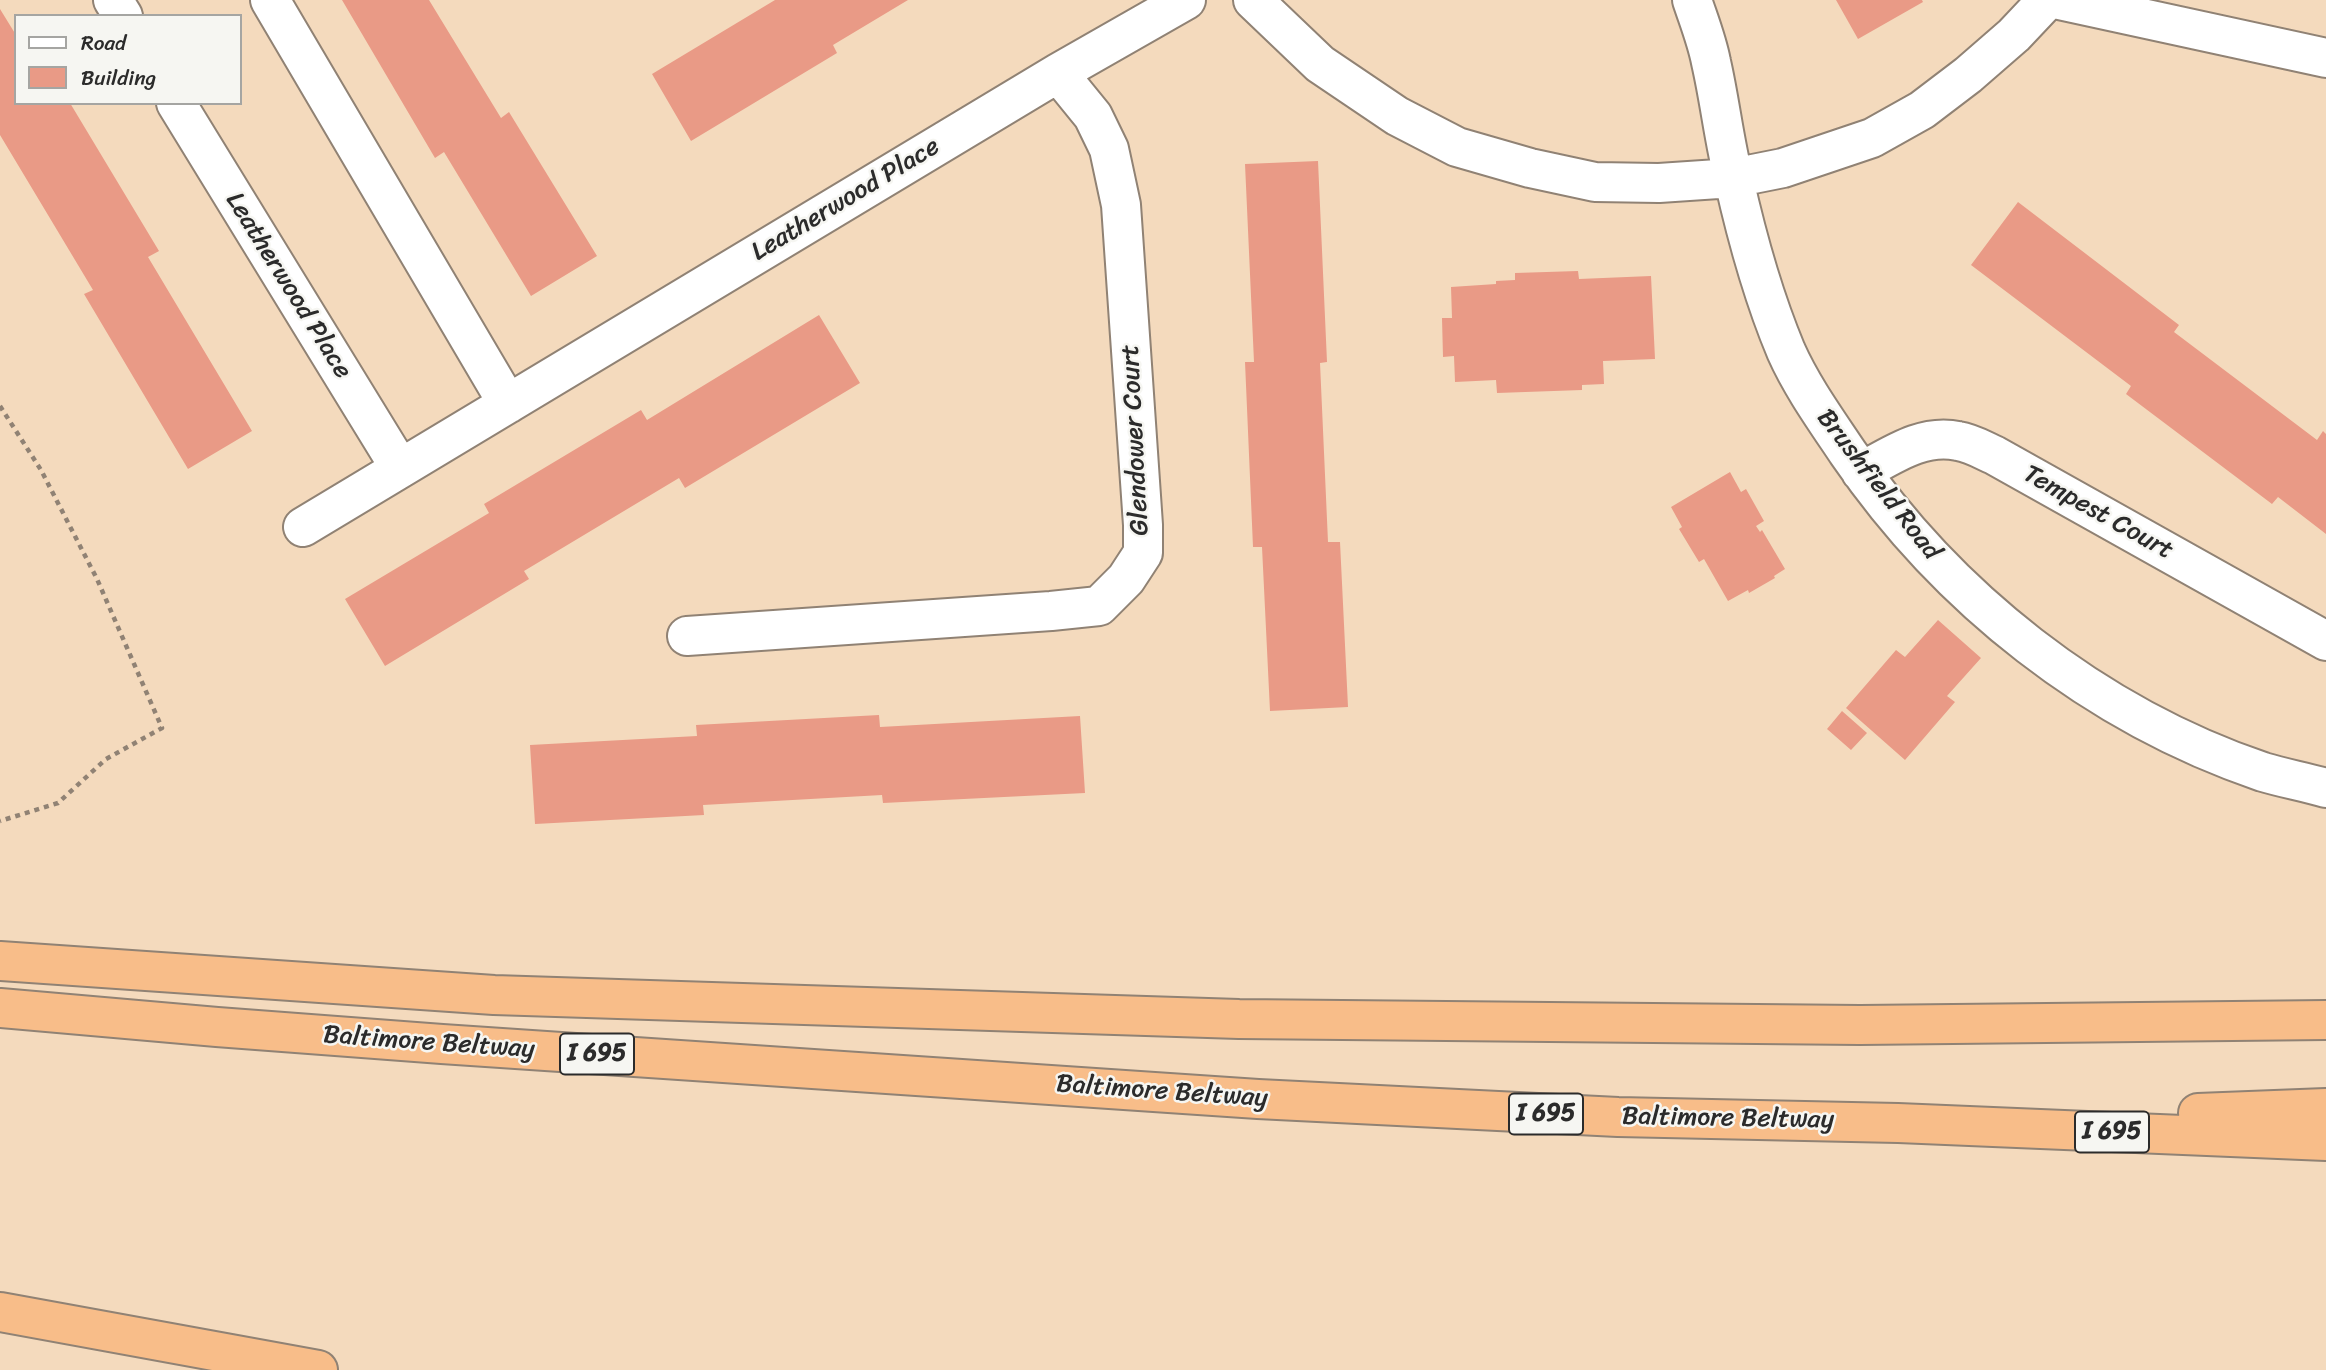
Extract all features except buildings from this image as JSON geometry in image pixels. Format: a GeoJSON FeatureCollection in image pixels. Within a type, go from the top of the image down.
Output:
{"type":"FeatureCollection","features":[{"type":"Feature","properties":{"kind":"highway"},"geometry":{"type":"LineString","coordinates":[[0,961],[494,995],[1239,1020],[1860,1025],[2326,1020]]}},
{"type":"Feature","properties":{"kind":"highway","name":"Baltimore Beltway"},"geometry":{"type":"LineString","coordinates":[[0,1008],[428,1043],[1272,1100],[1618,1117],[1898,1123],[2326,1141]]}},
{"type":"Feature","properties":{"kind":"highway"},"geometry":{"type":"LineString","coordinates":[[1898,1123],[2326,1108]]}},
{"type":"Feature","properties":{"kind":"highway"},"geometry":{"type":"LineString","coordinates":[[0,1312],[318,1370]]}},
{"type":"Feature","properties":{"kind":"street"},"geometry":{"type":"LineString","coordinates":[[271,0],[508,404]]}},
{"type":"Feature","properties":{"kind":"street","name":"Leatherwood Place"},"geometry":{"type":"LineString","coordinates":[[303,527],[1059,73],[1186,0]]}},
{"type":"Feature","properties":{"kind":"street"},"geometry":{"type":"LineString","coordinates":[[1253,0],[1320,64],[1397,116],[1457,147],[1530,168],[1595,182],[1659,183],[1733,178],[1783,169],[1872,138],[1922,110],[1968,75],[2014,35],[2048,0]]}},
{"type":"Feature","properties":{"kind":"street","name":"Brushfield Road"},"geometry":{"type":"LineString","coordinates":[[1692,0],[1711,60],[1733,178],[1758,274],[1787,352],[1814,404],[1861,472],[1909,534],[1970,596],[2051,663],[2189,743],[2264,772],[2326,788]]}},
{"type":"Feature","properties":{"kind":"street"},"geometry":{"type":"LineString","coordinates":[[2059,0],[2326,58]]}},
{"type":"Feature","properties":{"kind":"street","name":"Glendower Court"},"geometry":{"type":"LineString","coordinates":[[687,636],[1099,606],[1131,571],[1143,553],[1121,205],[1109,149],[1093,116],[1059,73]]}},
{"type":"Feature","properties":{"kind":"street","name":"Leatherwood Place"},"geometry":{"type":"LineString","coordinates":[[177,105],[400,468]]}},
{"type":"Feature","properties":{"kind":"street","name":"Tempest Court"},"geometry":{"type":"LineString","coordinates":[[1861,472],[1914,445],[1935,438],[1959,441],[1994,455],[2326,641]]}},
{"type":"Feature","properties":{"kind":"path"},"geometry":{"type":"LineString","coordinates":[[0,406],[41,470],[97,579],[162,728],[106,759],[58,803],[0,821]]}}]}
